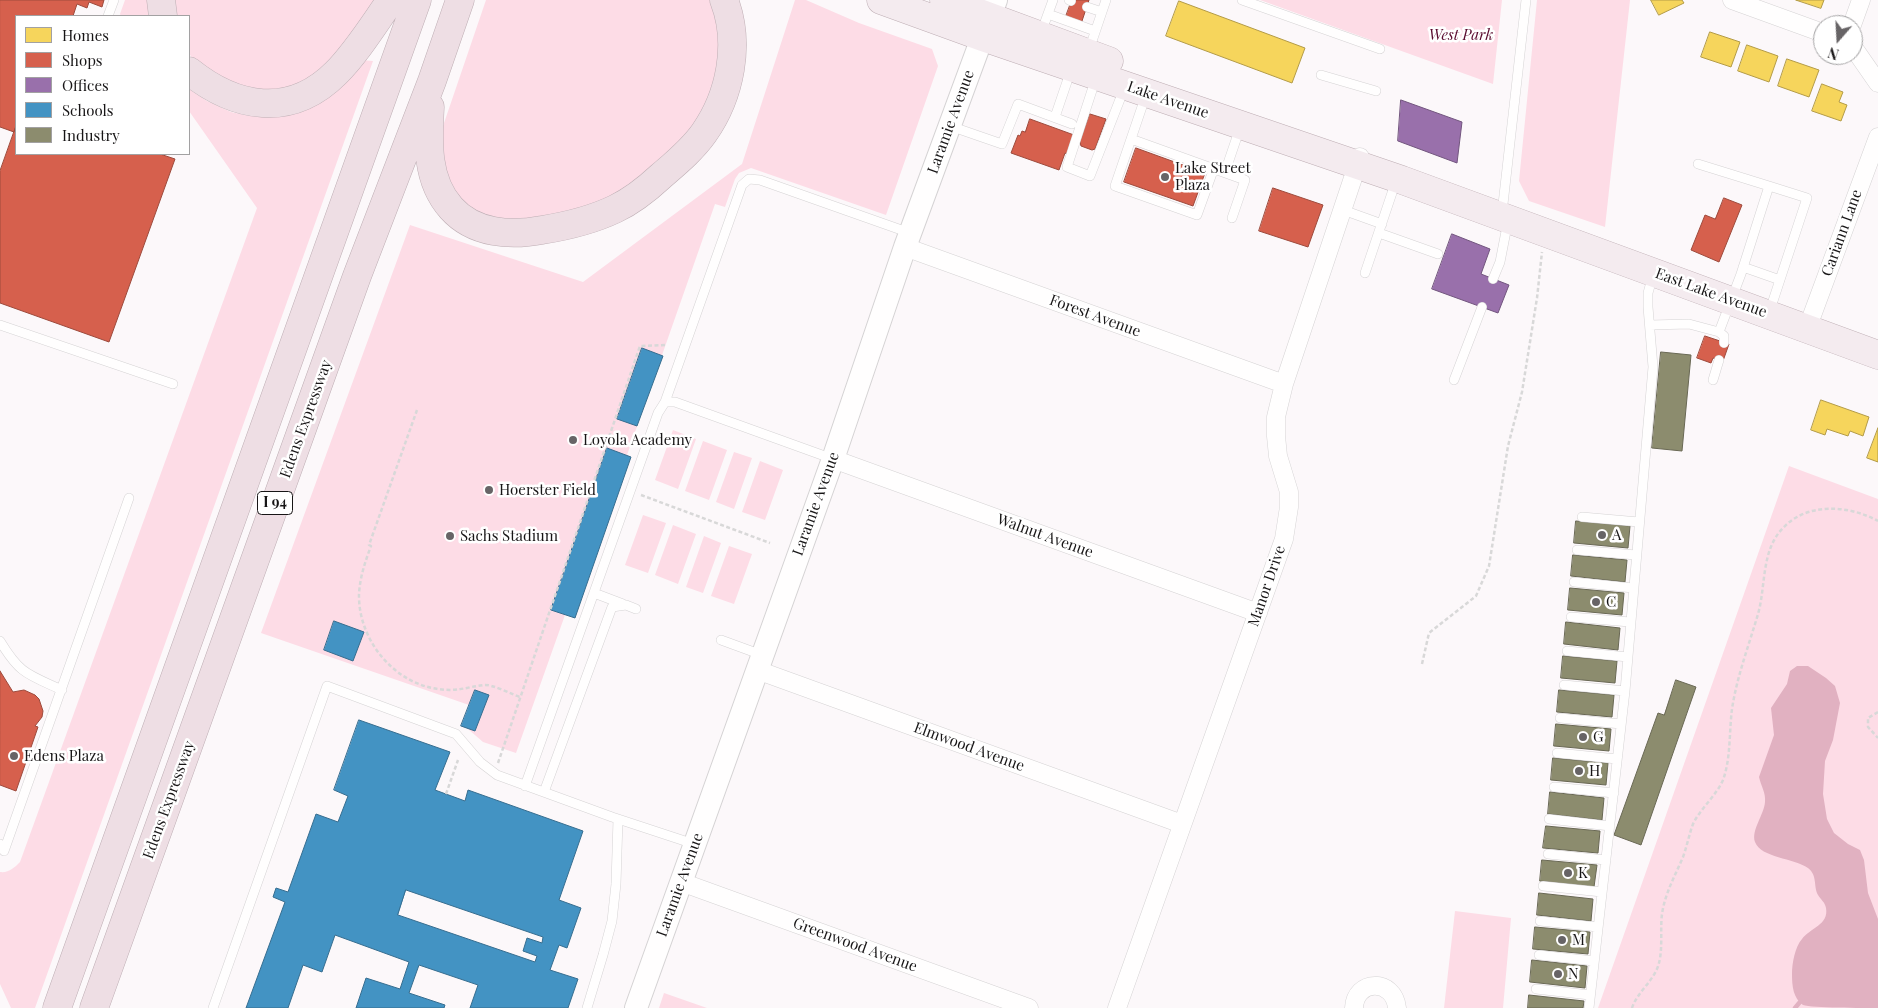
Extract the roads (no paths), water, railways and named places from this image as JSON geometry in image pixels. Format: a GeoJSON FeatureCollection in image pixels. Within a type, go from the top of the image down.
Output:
{"type":"FeatureCollection","features":[{"type":"Feature","properties":{"kind":"highway"},"geometry":{"type":"LineString","coordinates":[[161,0],[163,15]]}},
{"type":"Feature","properties":{"kind":"highway"},"geometry":{"type":"LineString","coordinates":[[190,72],[219,92],[242,101],[262,104],[280,102],[300,96],[318,87],[336,73],[357,48],[391,0]]}},
{"type":"Feature","properties":{"kind":"highway","name":"I 94"},"geometry":{"type":"LineString","coordinates":[[57,1008],[417,0]]}},
{"type":"Feature","properties":{"kind":"highway","name":"Edens Expressway"},"geometry":{"type":"LineString","coordinates":[[94,1008],[357,276],[432,81],[460,0]]}},
{"type":"Feature","properties":{"kind":"highway"},"geometry":{"type":"LineString","coordinates":[[432,81],[428,141],[430,166],[439,188],[451,208],[466,220],[483,229],[507,233],[522,233],[561,227],[607,212],[636,198],[683,158],[703,135],[716,113],[731,65],[730,22],[724,0]]}},
{"type":"Feature","properties":{"kind":"main road","name":"Lake Avenue"},"geometry":{"type":"LineString","coordinates":[[881,0],[1044,25],[1136,89],[1241,125],[1359,161],[1456,199]]}},
{"type":"Feature","properties":{"kind":"main road","name":"Lake Avenue"},"geometry":{"type":"LineString","coordinates":[[944,0],[1088,57],[1338,146],[1359,161],[1397,178],[1544,231]]}},
{"type":"Feature","properties":{"kind":"main road","name":"East Lake Avenue"},"geometry":{"type":"LineString","coordinates":[[1544,231],[1878,356]]}},
{"type":"Feature","properties":{"kind":"street"},"geometry":{"type":"LineString","coordinates":[[1732,0],[1813,29]]}},
{"type":"Feature","properties":{"kind":"street"},"geometry":{"type":"LineString","coordinates":[[1856,15],[1861,0]]}},
{"type":"Feature","properties":{"kind":"street","name":"Laramie Avenue"},"geometry":{"type":"LineString","coordinates":[[636,1008],[908,240],[989,18]]}},
{"type":"Feature","properties":{"kind":"street"},"geometry":{"type":"LineString","coordinates":[[1863,61],[1878,83]]}},
{"type":"Feature","properties":{"kind":"street","name":"Cariann Lane"},"geometry":{"type":"LineString","coordinates":[[1807,329],[1878,137]]}},
{"type":"Feature","properties":{"kind":"street","name":"Manor Drive"},"geometry":{"type":"LineString","coordinates":[[1117,1008],[1284,539],[1288,522],[1289,492],[1278,456],[1276,416],[1284,384],[1359,161]]}},
{"type":"Feature","properties":{"kind":"street","name":"Forest Avenue"},"geometry":{"type":"LineString","coordinates":[[908,240],[1284,384]]}},
{"type":"Feature","properties":{"kind":"street","name":"Walnut Avenue"},"geometry":{"type":"LineString","coordinates":[[832,459],[1258,614]]}},
{"type":"Feature","properties":{"kind":"street","name":"Elmwood Avenue"},"geometry":{"type":"LineString","coordinates":[[759,662],[1182,824]]}},
{"type":"Feature","properties":{"kind":"street","name":"Greenwood Avenue"},"geometry":{"type":"LineString","coordinates":[[681,882],[1030,1008]]}},
{"type":"Feature","properties":{"kind":"street"},"geometry":{"type":"LineString","coordinates":[[1354,1008],[1357,996],[1362,991],[1375,986],[1388,989],[1396,1001],[1397,1008]]}},
{"type":"Feature","properties":{"kind":"lane"},"geometry":{"type":"LineString","coordinates":[[108,15],[114,0]]}},
{"type":"Feature","properties":{"kind":"lane"},"geometry":{"type":"LineString","coordinates":[[1044,25],[1053,0]]}},
{"type":"Feature","properties":{"kind":"lane"},"geometry":{"type":"LineString","coordinates":[[1106,0],[1088,57],[1067,167],[1090,176],[1136,89]]}},
{"type":"Feature","properties":{"kind":"lane"},"geometry":{"type":"LineString","coordinates":[[1242,0],[1380,49]]}},
{"type":"Feature","properties":{"kind":"lane"},"geometry":{"type":"LineString","coordinates":[[1493,279],[1500,262],[1526,0]]}},
{"type":"Feature","properties":{"kind":"lane"},"geometry":{"type":"LineString","coordinates":[[1087,7],[1102,12]]}},
{"type":"Feature","properties":{"kind":"lane"},"geometry":{"type":"LineString","coordinates":[[1055,117],[1088,57]]}},
{"type":"Feature","properties":{"kind":"lane"},"geometry":{"type":"LineString","coordinates":[[1321,75],[1376,91]]}},
{"type":"Feature","properties":{"kind":"lane"},"geometry":{"type":"LineString","coordinates":[[1136,89],[1131,139],[1116,186],[1197,215],[1214,168]]}},
{"type":"Feature","properties":{"kind":"lane"},"geometry":{"type":"LineString","coordinates":[[950,126],[1002,144],[1018,104],[1072,124]]}},
{"type":"Feature","properties":{"kind":"lane"},"geometry":{"type":"LineString","coordinates":[[1225,172],[1241,125]]}},
{"type":"Feature","properties":{"kind":"lane"},"geometry":{"type":"LineString","coordinates":[[1131,139],[1245,180],[1232,218]]}},
{"type":"Feature","properties":{"kind":"lane"},"geometry":{"type":"LineString","coordinates":[[1698,164],[1807,198],[1768,315]]}},
{"type":"Feature","properties":{"kind":"lane"},"geometry":{"type":"LineString","coordinates":[[1365,273],[1397,178]]}},
{"type":"Feature","properties":{"kind":"lane"},"geometry":{"type":"LineString","coordinates":[[525,786],[658,413],[665,402],[742,186],[749,179],[760,180],[908,240]]}},
{"type":"Feature","properties":{"kind":"lane"},"geometry":{"type":"LineString","coordinates":[[1719,332],[1743,267],[1769,186]]}},
{"type":"Feature","properties":{"kind":"lane"},"geometry":{"type":"LineString","coordinates":[[1343,210],[1438,254]]}},
{"type":"Feature","properties":{"kind":"lane"},"geometry":{"type":"LineString","coordinates":[[1743,267],[1780,280]]}},
{"type":"Feature","properties":{"kind":"lane"},"geometry":{"type":"LineString","coordinates":[[1589,1008],[1628,657],[1653,367],[1648,293],[1653,272]]}},
{"type":"Feature","properties":{"kind":"lane"},"geometry":{"type":"LineString","coordinates":[[1454,380],[1482,307]]}},
{"type":"Feature","properties":{"kind":"lane"},"geometry":{"type":"LineString","coordinates":[[1650,325],[1689,324],[1719,332],[1724,336],[1724,343]]}},
{"type":"Feature","properties":{"kind":"lane"},"geometry":{"type":"LineString","coordinates":[[0,325],[173,384]]}},
{"type":"Feature","properties":{"kind":"lane"},"geometry":{"type":"LineString","coordinates":[[1713,380],[1719,360]]}},
{"type":"Feature","properties":{"kind":"lane"},"geometry":{"type":"LineString","coordinates":[[665,402],[674,402],[832,459]]}},
{"type":"Feature","properties":{"kind":"lane"},"geometry":{"type":"LineString","coordinates":[[0,844],[4,851],[129,498]]}},
{"type":"Feature","properties":{"kind":"lane"},"geometry":{"type":"LineString","coordinates":[[1582,517],[1639,522]]}},
{"type":"Feature","properties":{"kind":"lane"},"geometry":{"type":"LineString","coordinates":[[1577,550],[1636,555]]}},
{"type":"Feature","properties":{"kind":"lane"},"geometry":{"type":"LineString","coordinates":[[1574,582],[1633,588]]}},
{"type":"Feature","properties":{"kind":"lane"},"geometry":{"type":"LineString","coordinates":[[594,591],[636,609]]}},
{"type":"Feature","properties":{"kind":"lane"},"geometry":{"type":"LineString","coordinates":[[544,792],[609,612],[612,607],[626,605]]}},
{"type":"Feature","properties":{"kind":"lane"},"geometry":{"type":"LineString","coordinates":[[1571,617],[1630,622]]}},
{"type":"Feature","properties":{"kind":"lane"},"geometry":{"type":"LineString","coordinates":[[721,640],[759,662]]}},
{"type":"Feature","properties":{"kind":"lane"},"geometry":{"type":"LineString","coordinates":[[0,641],[12,661],[26,674],[62,690]]}},
{"type":"Feature","properties":{"kind":"lane"},"geometry":{"type":"LineString","coordinates":[[1566,651],[1628,657]]}},
{"type":"Feature","properties":{"kind":"lane"},"geometry":{"type":"LineString","coordinates":[[1564,685],[1625,691]]}},
{"type":"Feature","properties":{"kind":"lane"},"geometry":{"type":"LineString","coordinates":[[213,1008],[328,686],[456,734],[480,762],[495,773],[525,786],[694,844]]}},
{"type":"Feature","properties":{"kind":"lane"},"geometry":{"type":"LineString","coordinates":[[1560,718],[1621,724]]}},
{"type":"Feature","properties":{"kind":"lane"},"geometry":{"type":"LineString","coordinates":[[1557,753],[1617,759]]}},
{"type":"Feature","properties":{"kind":"lane"},"geometry":{"type":"LineString","coordinates":[[1554,787],[1614,792]]}},
{"type":"Feature","properties":{"kind":"lane"},"geometry":{"type":"LineString","coordinates":[[590,1007],[612,921],[616,884],[618,819]]}},
{"type":"Feature","properties":{"kind":"lane"},"geometry":{"type":"LineString","coordinates":[[1549,819],[1610,826]]}},
{"type":"Feature","properties":{"kind":"lane"},"geometry":{"type":"LineString","coordinates":[[1548,854],[1606,860]]}},
{"type":"Feature","properties":{"kind":"lane"},"geometry":{"type":"LineString","coordinates":[[1542,886],[1602,892]]}},
{"type":"Feature","properties":{"kind":"lane"},"geometry":{"type":"LineString","coordinates":[[1540,921],[1598,927]]}},
{"type":"Feature","properties":{"kind":"lane"},"geometry":{"type":"LineString","coordinates":[[1539,955],[1594,961]]}},
{"type":"Feature","properties":{"kind":"lane"},"geometry":{"type":"LineString","coordinates":[[1536,989],[1590,995]]}},
{"type":"Feature","properties":{"kind":"waterway"},"geometry":{"type":"LineString","coordinates":[[1795,1008],[1800,1002]]}},
{"type":"Feature","properties":{"kind":"place","name":"Lake Street Plaza"},"geometry":{"type":"Point","coordinates":[1165,177]}},
{"type":"Feature","properties":{"kind":"place","name":"Loyola Academy"},"geometry":{"type":"Point","coordinates":[573,440]}},
{"type":"Feature","properties":{"kind":"place","name":"Hoerster Field"},"geometry":{"type":"Point","coordinates":[489,490]}},
{"type":"Feature","properties":{"kind":"place","name":"A"},"geometry":{"type":"Point","coordinates":[1602,535]}},
{"type":"Feature","properties":{"kind":"place","name":"Sachs Stadium"},"geometry":{"type":"Point","coordinates":[450,536]}},
{"type":"Feature","properties":{"kind":"place","name":"C"},"geometry":{"type":"Point","coordinates":[1596,602]}},
{"type":"Feature","properties":{"kind":"place","name":"G"},"geometry":{"type":"Point","coordinates":[1583,737]}},
{"type":"Feature","properties":{"kind":"place","name":"Edens Plaza"},"geometry":{"type":"Point","coordinates":[14,756]}},
{"type":"Feature","properties":{"kind":"place","name":"H"},"geometry":{"type":"Point","coordinates":[1579,771]}},
{"type":"Feature","properties":{"kind":"place","name":"K"},"geometry":{"type":"Point","coordinates":[1568,873]}},
{"type":"Feature","properties":{"kind":"place","name":"M"},"geometry":{"type":"Point","coordinates":[1562,940]}},
{"type":"Feature","properties":{"kind":"place","name":"N"},"geometry":{"type":"Point","coordinates":[1558,974]}},
{"type":"Feature","properties":{"kind":"park label","name":"West Park"},"geometry":{"type":"Point","coordinates":[1461,35]}}]}
